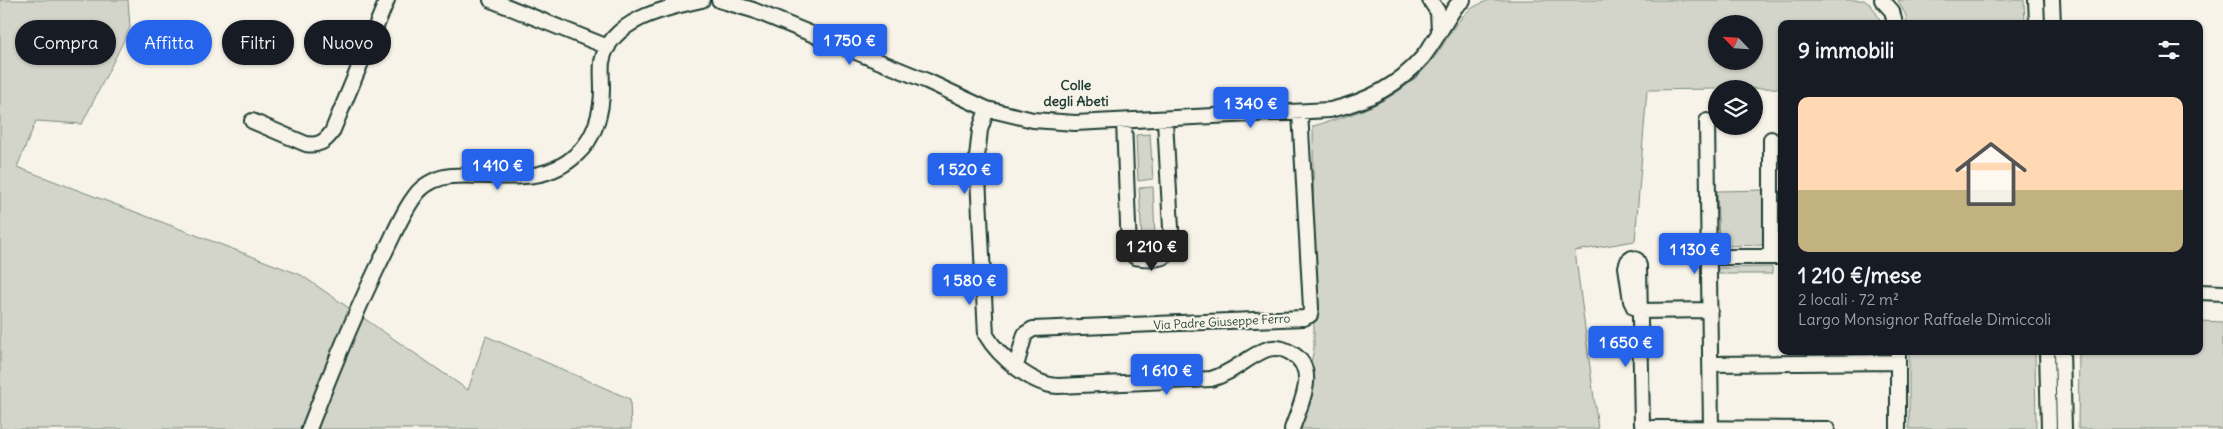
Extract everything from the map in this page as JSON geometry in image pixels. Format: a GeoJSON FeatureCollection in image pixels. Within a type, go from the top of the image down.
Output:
{"type":"FeatureCollection","features":[{"type":"Feature","properties":{"kind":"street"},"geometry":{"type":"LineString","coordinates":[[252,121],[306,144],[314,145],[327,139],[332,132],[387,0]]}},
{"type":"Feature","properties":{"kind":"street"},"geometry":{"type":"LineString","coordinates":[[491,0],[608,47]]}},
{"type":"Feature","properties":{"kind":"street"},"geometry":{"type":"LineString","coordinates":[[309,429],[360,303],[412,200],[428,183],[439,178],[452,176],[524,177],[541,175],[556,170],[579,153],[592,134],[597,121],[602,90],[602,62],[608,47],[625,27],[639,19],[702,0]]}},
{"type":"Feature","properties":{"kind":"street"},"geometry":{"type":"LineString","coordinates":[[719,0],[753,10],[927,81],[987,109],[1054,123],[1124,122],[1300,112],[1330,110],[1355,104],[1373,97],[1398,81],[1409,71],[1422,58],[1456,6],[1463,0]]}},
{"type":"Feature","properties":{"kind":"street"},"geometry":{"type":"LineString","coordinates":[[1430,0],[1435,5],[1440,18],[1438,35]]}},
{"type":"Feature","properties":{"kind":"street"},"geometry":{"type":"LineString","coordinates":[[1882,0],[1892,12],[1894,20]]}},
{"type":"Feature","properties":{"kind":"street"},"geometry":{"type":"LineString","coordinates":[[2036,0],[2037,20]]}},
{"type":"Feature","properties":{"kind":"street"},"geometry":{"type":"LineString","coordinates":[[2052,0],[2053,20]]}},
{"type":"Feature","properties":{"kind":"street"},"geometry":{"type":"LineString","coordinates":[[987,109],[976,149],[986,335],[994,349],[1033,378],[1048,386],[1205,380],[1223,374],[1258,354],[1275,348],[1293,354],[1304,366],[1306,384],[1292,429]]}},
{"type":"Feature","properties":{"kind":"street","name":"Via Padre Giuseppe Ferro"},"geometry":{"type":"LineString","coordinates":[[1016,366],[1025,334],[1033,329],[1304,318],[1310,315],[1300,112]]}},
{"type":"Feature","properties":{"kind":"street"},"geometry":{"type":"LineString","coordinates":[[1124,122],[1129,250],[1136,258],[1164,258],[1170,253],[1172,246],[1165,120]]}},
{"type":"Feature","properties":{"kind":"street"},"geometry":{"type":"LineString","coordinates":[[1707,121],[1711,429]]}},
{"type":"Feature","properties":{"kind":"street"},"geometry":{"type":"LineString","coordinates":[[1710,257],[1776,257],[1771,139]]}},
{"type":"Feature","properties":{"kind":"street"},"geometry":{"type":"LineString","coordinates":[[2203,292],[2223,293]]}},
{"type":"Feature","properties":{"kind":"street"},"geometry":{"type":"LineString","coordinates":[[1710,310],[1640,311],[1648,427],[1827,429]]}},
{"type":"Feature","properties":{"kind":"street"},"geometry":{"type":"LineString","coordinates":[[2048,355],[2049,429]]}},
{"type":"Feature","properties":{"kind":"street"},"geometry":{"type":"LineString","coordinates":[[2062,355],[2064,429]]}},
{"type":"Feature","properties":{"kind":"street"},"geometry":{"type":"LineString","coordinates":[[1710,364],[1898,357],[1898,429]]}},
{"type":"Feature","properties":{"kind":"street"},"geometry":{"type":"LineString","coordinates":[[1280,429],[1299,407]]}},
{"type":"Feature","properties":{"kind":"shaded area"},"geometry":{"type":"Polygon","coordinates":[[[0,0],[128,0],[129,20],[126,20],[126,36],[116,56],[116,20],[15,20],[15,65],[112,65],[82,124],[36,121],[17,167],[301,275],[468,390],[486,336],[630,399],[631,429],[0,429],[0,0]]]}},
{"type":"Feature","properties":{"kind":"shaded area"},"geometry":{"type":"Polygon","coordinates":[[[1489,0],[1864,0],[1871,5],[1880,20],[1778,20],[1778,88],[1763,88],[1763,80],[1708,80],[1708,89],[1647,90],[1635,241],[1575,251],[1598,429],[1296,429],[1314,349],[1313,126],[1361,111],[1405,87],[1430,63],[1468,11],[1489,0]]]}},
{"type":"Feature","properties":{"kind":"shaded area"},"geometry":{"type":"Polygon","coordinates":[[[1898,0],[2024,0],[2025,20],[1906,20],[1898,0]]]}},
{"type":"Feature","properties":{"kind":"shaded area"},"geometry":{"type":"Polygon","coordinates":[[[1150,134],[1153,179],[1138,181],[1136,135],[1150,134]]]}},
{"type":"Feature","properties":{"kind":"shaded area"},"geometry":{"type":"Polygon","coordinates":[[[1153,187],[1155,240],[1164,240],[1164,245],[1159,250],[1141,250],[1135,247],[1135,242],[1142,241],[1139,188],[1153,187]]]}},
{"type":"Feature","properties":{"kind":"shaded area"},"geometry":{"type":"Polygon","coordinates":[[[1767,190],[1768,245],[1719,246],[1717,191],[1767,190]]]}},
{"type":"Feature","properties":{"kind":"shaded area"},"geometry":{"type":"Polygon","coordinates":[[[1776,191],[1778,191],[1778,244],[1776,244],[1776,191]]]}},
{"type":"Feature","properties":{"kind":"shaded area"},"geometry":{"type":"Polygon","coordinates":[[[1772,267],[1772,274],[1718,274],[1718,268],[1772,267]]]}},
{"type":"Feature","properties":{"kind":"shaded area"},"geometry":{"type":"Polygon","coordinates":[[[2203,321],[2223,322],[2223,429],[2078,429],[2079,355],[2203,355],[2203,321]]]}},
{"type":"Feature","properties":{"kind":"shaded area"},"geometry":{"type":"Polygon","coordinates":[[[1909,355],[2035,355],[2036,429],[1909,429],[1909,355]]]}},
{"type":"Feature","properties":{"kind":"district","name":"Colle degli Abeti"},"geometry":{"type":"Point","coordinates":[1076,94]}}]}
